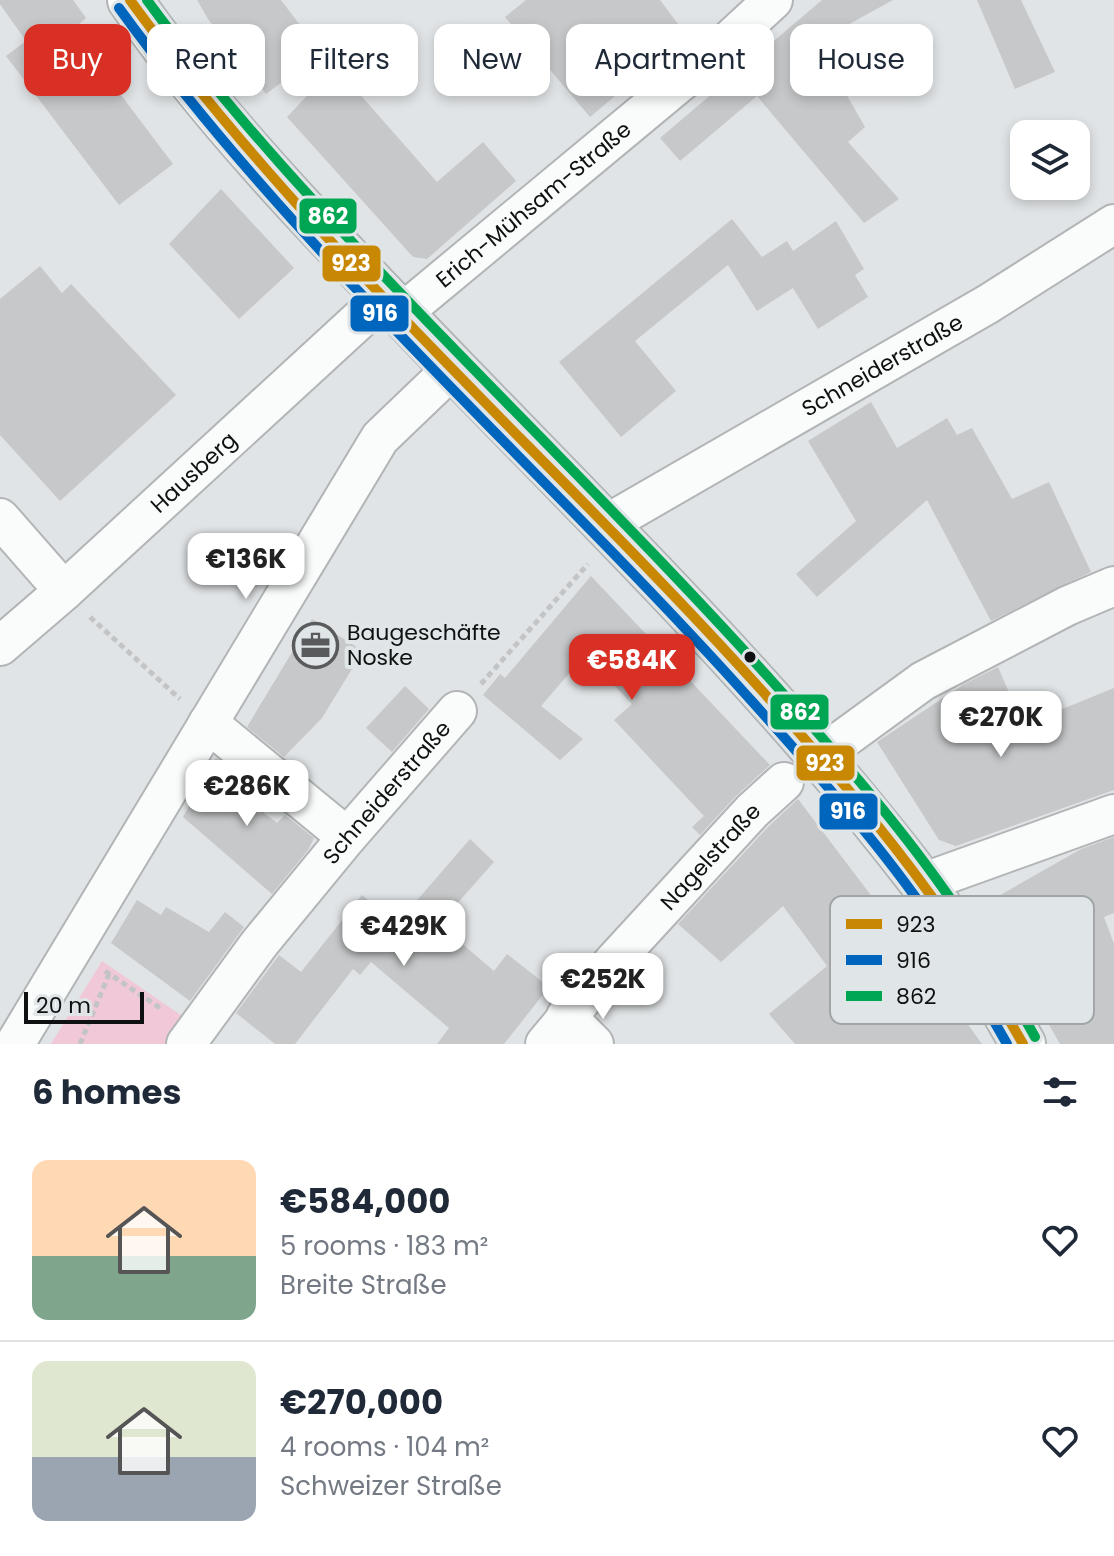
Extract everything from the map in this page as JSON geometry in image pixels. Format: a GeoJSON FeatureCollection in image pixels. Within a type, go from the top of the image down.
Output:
{"type":"FeatureCollection","features":[{"type":"Feature","properties":{"kind":"main road"},"geometry":{"type":"LineString","coordinates":[[130,0],[202,97],[352,265],[453,368],[594,541],[820,756],[930,896]]}},
{"type":"Feature","properties":{"kind":"main road"},"geometry":{"type":"LineString","coordinates":[[1010,1024],[1023,1044]]}},
{"type":"Feature","properties":{"kind":"street","name":"Erich-Mühsam-Straße"},"geometry":{"type":"LineString","coordinates":[[393,306],[719,50],[773,0]]}},
{"type":"Feature","properties":{"kind":"street","name":"Schneiderstraße"},"geometry":{"type":"LineString","coordinates":[[594,541],[988,304],[1114,224]]}},
{"type":"Feature","properties":{"kind":"street","name":"Hausberg"},"geometry":{"type":"LineString","coordinates":[[0,646],[393,306]]}},
{"type":"Feature","properties":{"kind":"street"},"geometry":{"type":"LineString","coordinates":[[15,1044],[380,438],[453,368]]}},
{"type":"Feature","properties":{"kind":"street"},"geometry":{"type":"LineString","coordinates":[[0,518],[64,591]]}},
{"type":"Feature","properties":{"kind":"street"},"geometry":{"type":"LineString","coordinates":[[820,756],[923,681],[1067,606],[1114,586]]}},
{"type":"Feature","properties":{"kind":"street","name":"Schneiderstraße"},"geometry":{"type":"LineString","coordinates":[[190,1037],[259,944],[457,711]]}},
{"type":"Feature","properties":{"kind":"street"},"geometry":{"type":"LineString","coordinates":[[208,723],[347,837]]}},
{"type":"Feature","properties":{"kind":"street","name":"Nagelstraße"},"geometry":{"type":"LineString","coordinates":[[555,1030],[752,811],[784,782]]}},
{"type":"Feature","properties":{"kind":"street"},"geometry":{"type":"LineString","coordinates":[[922,883],[1114,814]]}},
{"type":"Feature","properties":{"kind":"street"},"geometry":{"type":"LineString","coordinates":[[555,1030],[594,1044]]}},
{"type":"Feature","properties":{"kind":"path","name":"Schneiderstraße"},"geometry":{"type":"LineString","coordinates":[[457,711],[589,565],[594,541]]}},
{"type":"Feature","properties":{"kind":"path"},"geometry":{"type":"LineString","coordinates":[[94,621],[208,723]]}},
{"type":"Feature","properties":{"kind":"path"},"geometry":{"type":"LineString","coordinates":[[71,950],[109,974],[190,1037]]}},
{"type":"Feature","properties":{"kind":"path"},"geometry":{"type":"LineString","coordinates":[[80,1044],[109,974]]}},
{"type":"Feature","properties":{"kind":"shaded area"},"geometry":{"type":"Polygon","coordinates":[[[102,961],[188,1020],[172,1044],[51,1044],[102,961]]]}},
{"type":"Feature","properties":{"kind":"building"},"geometry":{"type":"Polygon","coordinates":[[[0,0],[73,0],[86,18],[79,24],[24,24],[24,38],[0,0]]]}},
{"type":"Feature","properties":{"kind":"building"},"geometry":{"type":"Polygon","coordinates":[[[197,0],[281,0],[299,24],[281,24],[281,83],[265,93],[265,24],[212,24],[197,0]]]}},
{"type":"Feature","properties":{"kind":"building"},"geometry":{"type":"Polygon","coordinates":[[[526,0],[660,0],[678,24],[566,24],[566,89],[550,70],[550,24],[511,24],[505,17],[526,0]]]}},
{"type":"Feature","properties":{"kind":"building"},"geometry":{"type":"Polygon","coordinates":[[[822,0],[893,0],[849,24],[794,24],[822,0]]]}},
{"type":"Feature","properties":{"kind":"building"},"geometry":{"type":"Polygon","coordinates":[[[977,0],[1021,0],[1055,72],[1015,89],[977,0]]]}},
{"type":"Feature","properties":{"kind":"building"},"geometry":{"type":"Polygon","coordinates":[[[790,27],[790,96],[847,96],[865,127],[848,142],[899,199],[864,223],[757,96],[774,96],[774,41],[790,27]]]}},
{"type":"Feature","properties":{"kind":"building"},"geometry":{"type":"Polygon","coordinates":[[[24,42],[24,80],[6,56],[24,42]]]}},
{"type":"Feature","properties":{"kind":"building"},"geometry":{"type":"Polygon","coordinates":[[[36,96],[122,96],[173,164],[119,205],[36,96]]]}},
{"type":"Feature","properties":{"kind":"building"},"geometry":{"type":"Polygon","coordinates":[[[307,96],[361,96],[437,182],[483,142],[516,181],[427,259],[413,257],[287,117],[307,96]]]}},
{"type":"Feature","properties":{"kind":"building"},"geometry":{"type":"Polygon","coordinates":[[[572,96],[615,96],[590,117],[572,96]]]}},
{"type":"Feature","properties":{"kind":"building"},"geometry":{"type":"Polygon","coordinates":[[[709,96],[757,96],[680,161],[660,138],[709,96]]]}},
{"type":"Feature","properties":{"kind":"building"},"geometry":{"type":"Polygon","coordinates":[[[221,189],[294,268],[239,319],[169,244],[221,189]]]}},
{"type":"Feature","properties":{"kind":"building"},"geometry":{"type":"Polygon","coordinates":[[[732,219],[762,257],[787,241],[793,251],[836,221],[864,269],[855,275],[868,297],[818,329],[793,288],[757,311],[728,265],[635,341],[676,391],[621,437],[559,362],[732,219]]]}},
{"type":"Feature","properties":{"kind":"building"},"geometry":{"type":"Polygon","coordinates":[[[40,266],[62,293],[71,284],[176,395],[60,501],[0,435],[0,299],[40,266]]]}},
{"type":"Feature","properties":{"kind":"building"},"geometry":{"type":"Polygon","coordinates":[[[871,402],[897,448],[947,418],[957,435],[972,428],[1012,499],[1049,482],[1091,572],[991,621],[927,500],[817,597],[796,574],[856,521],[808,441],[871,402]]]}},
{"type":"Feature","properties":{"kind":"building"},"geometry":{"type":"Polygon","coordinates":[[[591,576],[770,765],[700,835],[692,827],[704,816],[614,720],[632,704],[585,655],[541,706],[583,739],[560,760],[483,695],[500,674],[505,678],[591,576]]]}},
{"type":"Feature","properties":{"kind":"building"},"geometry":{"type":"Polygon","coordinates":[[[312,619],[363,651],[322,718],[284,757],[247,727],[312,619]]]}},
{"type":"Feature","properties":{"kind":"building"},"geometry":{"type":"Polygon","coordinates":[[[998,667],[1023,725],[1114,688],[1114,790],[956,846],[939,840],[877,742],[964,684],[998,667]]]}},
{"type":"Feature","properties":{"kind":"building"},"geometry":{"type":"Polygon","coordinates":[[[405,686],[429,709],[392,752],[366,728],[405,686]]]}},
{"type":"Feature","properties":{"kind":"building"},"geometry":{"type":"Polygon","coordinates":[[[216,758],[270,803],[264,813],[277,823],[285,815],[314,838],[272,894],[183,817],[216,758]]]}},
{"type":"Feature","properties":{"kind":"building"},"geometry":{"type":"Polygon","coordinates":[[[798,799],[871,896],[830,896],[830,1024],[968,1024],[982,1044],[795,1044],[769,1014],[827,966],[783,906],[721,962],[678,924],[798,799]]]}},
{"type":"Feature","properties":{"kind":"building"},"geometry":{"type":"Polygon","coordinates":[[[1114,837],[1114,913],[1104,917],[1114,944],[1114,1044],[1060,1044],[1049,1024],[1094,1024],[1094,896],[999,896],[1081,849],[1114,837]]]}},
{"type":"Feature","properties":{"kind":"building"},"geometry":{"type":"Polygon","coordinates":[[[470,839],[494,862],[439,924],[494,971],[507,954],[549,987],[504,1044],[437,1044],[449,1028],[371,962],[360,975],[353,969],[295,1044],[275,1044],[236,1013],[279,955],[301,972],[362,895],[388,916],[391,912],[400,920],[470,839]]]}},
{"type":"Feature","properties":{"kind":"building"},"geometry":{"type":"Polygon","coordinates":[[[137,900],[161,915],[166,907],[209,932],[225,912],[244,927],[190,1001],[111,943],[137,900]]]}},
{"type":"Feature","properties":{"kind":"transit line","name":"923"},"geometry":{"type":"LineString","coordinates":[[130,0],[202,93],[278,183],[438,355],[604,523],[765,694],[893,844],[930,896]]}},
{"type":"Feature","properties":{"kind":"transit line","name":"862"},"geometry":{"type":"LineString","coordinates":[[147,0],[212,84],[317,205],[779,689],[844,763],[948,896]]}},
{"type":"Feature","properties":{"kind":"transit line","name":"916"},"geometry":{"type":"LineString","coordinates":[[119,8],[265,190],[344,276],[670,612],[840,801],[914,896]]}},
{"type":"Feature","properties":{"kind":"transit line","name":"916"},"geometry":{"type":"LineString","coordinates":[[995,1024],[1007,1044]]}},
{"type":"Feature","properties":{"kind":"transit line","name":"923"},"geometry":{"type":"LineString","coordinates":[[1011,1024],[1023,1044]]}},
{"type":"Feature","properties":{"kind":"transit line","name":"862"},"geometry":{"type":"LineString","coordinates":[[1028,1024],[1035,1037]]}},
{"type":"Feature","properties":{"kind":"place","name":"Baugeschäfte Noske"},"geometry":{"type":"Point","coordinates":[316,645]}}]}
